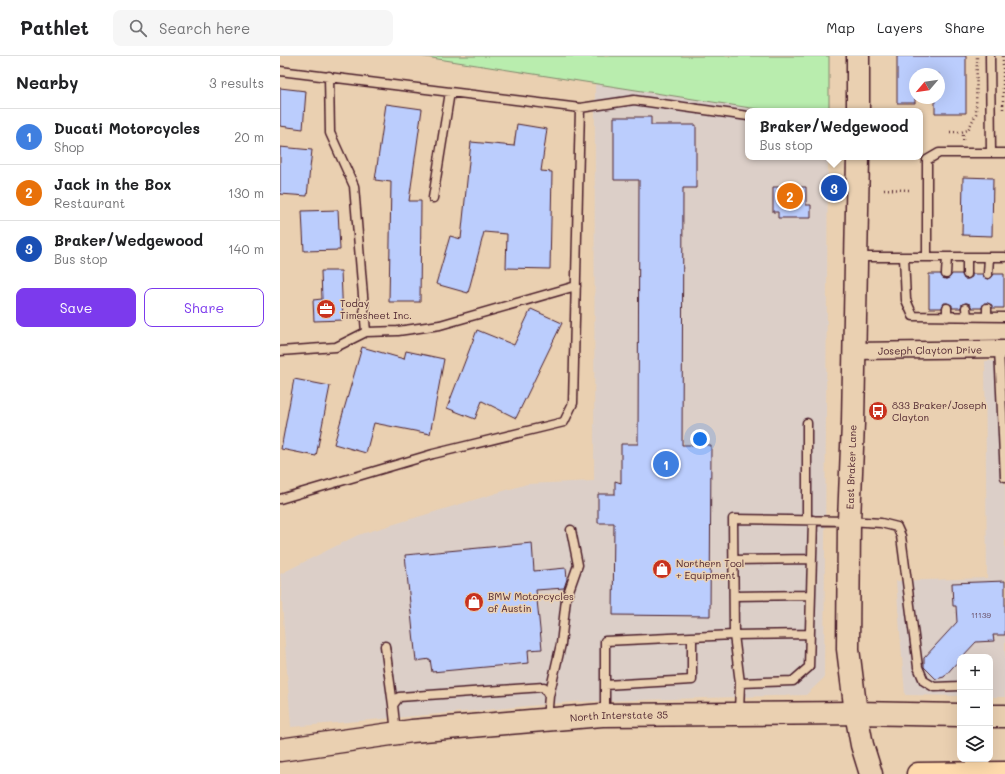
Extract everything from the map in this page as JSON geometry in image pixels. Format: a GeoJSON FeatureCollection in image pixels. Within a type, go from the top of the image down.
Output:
{"type":"FeatureCollection","features":[{"type":"Feature","properties":{"kind":"highway"},"geometry":{"type":"LineString","coordinates":[[918,774],[1005,773]]}},
{"type":"Feature","properties":{"kind":"main road"},"geometry":{"type":"LineString","coordinates":[[858,56],[858,108]]}},
{"type":"Feature","properties":{"kind":"main road","name":"East Braker Lane"},"geometry":{"type":"LineString","coordinates":[[858,160],[853,423],[849,521],[848,649],[856,713],[862,745],[871,774]]}},
{"type":"Feature","properties":{"kind":"main road","name":"North Interstate 35"},"geometry":{"type":"LineString","coordinates":[[280,750],[396,733],[605,715],[856,713],[957,715]]}},
{"type":"Feature","properties":{"kind":"main road"},"geometry":{"type":"LineString","coordinates":[[993,716],[1005,716]]}},
{"type":"Feature","properties":{"kind":"street","name":"Joseph Clayton Drive"},"geometry":{"type":"LineString","coordinates":[[854,351],[1002,349]]}},
{"type":"Feature","properties":{"kind":"lane"},"geometry":{"type":"LineString","coordinates":[[990,56],[991,153]]}},
{"type":"Feature","properties":{"kind":"lane"},"geometry":{"type":"LineString","coordinates":[[280,71],[580,108],[634,100],[745,116]]}},
{"type":"Feature","properties":{"kind":"lane"},"geometry":{"type":"LineString","coordinates":[[330,76],[330,133],[354,186],[366,332]]}},
{"type":"Feature","properties":{"kind":"lane"},"geometry":{"type":"LineString","coordinates":[[433,198],[450,92]]}},
{"type":"Feature","properties":{"kind":"lane"},"geometry":{"type":"LineString","coordinates":[[280,498],[433,454],[564,422],[573,403],[580,108]]}},
{"type":"Feature","properties":{"kind":"lane"},"geometry":{"type":"LineString","coordinates":[[927,257],[927,160],[939,153],[1005,153]]}},
{"type":"Feature","properties":{"kind":"lane"},"geometry":{"type":"LineString","coordinates":[[857,257],[1005,257]]}},
{"type":"Feature","properties":{"kind":"lane"},"geometry":{"type":"LineString","coordinates":[[904,257],[906,300],[913,316],[947,312],[967,317],[1005,318]]}},
{"type":"Feature","properties":{"kind":"lane"},"geometry":{"type":"LineString","coordinates":[[946,274],[947,257]]}},
{"type":"Feature","properties":{"kind":"lane"},"geometry":{"type":"LineString","coordinates":[[966,274],[967,257]]}},
{"type":"Feature","properties":{"kind":"lane"},"geometry":{"type":"LineString","coordinates":[[988,274],[989,257]]}},
{"type":"Feature","properties":{"kind":"lane"},"geometry":{"type":"LineString","coordinates":[[280,350],[336,347],[366,332],[398,331],[440,325],[576,286]]}},
{"type":"Feature","properties":{"kind":"lane"},"geometry":{"type":"LineString","coordinates":[[966,308],[967,317]]}},
{"type":"Feature","properties":{"kind":"lane"},"geometry":{"type":"LineString","coordinates":[[987,308],[987,317]]}},
{"type":"Feature","properties":{"kind":"lane"},"geometry":{"type":"LineString","coordinates":[[1002,349],[1005,477]]}},
{"type":"Feature","properties":{"kind":"lane"},"geometry":{"type":"LineString","coordinates":[[740,683],[793,681],[809,666],[812,559],[807,423]]}},
{"type":"Feature","properties":{"kind":"lane"},"geometry":{"type":"LineString","coordinates":[[739,714],[740,683],[734,634],[733,519],[849,521],[881,523],[897,527],[901,536],[918,667],[924,681],[934,687],[957,686]]}},
{"type":"Feature","properties":{"kind":"lane"},"geometry":{"type":"LineString","coordinates":[[547,720],[549,696],[561,644],[566,599],[578,565],[571,530]]}},
{"type":"Feature","properties":{"kind":"lane"},"geometry":{"type":"LineString","coordinates":[[734,560],[812,559]]}},
{"type":"Feature","properties":{"kind":"lane"},"geometry":{"type":"LineString","coordinates":[[734,596],[811,595]]}},
{"type":"Feature","properties":{"kind":"lane"},"geometry":{"type":"LineString","coordinates":[[605,715],[605,641],[734,634],[810,634]]}},
{"type":"Feature","properties":{"kind":"lane"},"geometry":{"type":"LineString","coordinates":[[605,685],[692,680],[692,637]]}},
{"type":"Feature","properties":{"kind":"lane"},"geometry":{"type":"LineString","coordinates":[[385,646],[394,705],[396,733]]}},
{"type":"Feature","properties":{"kind":"lane"},"geometry":{"type":"LineString","coordinates":[[394,705],[400,697],[544,687],[549,696]]}},
{"type":"Feature","properties":{"kind":"path"},"geometry":{"type":"LineString","coordinates":[[950,132],[963,132],[968,130],[976,114],[977,56]]}},
{"type":"Feature","properties":{"kind":"path"},"geometry":{"type":"LineString","coordinates":[[1003,56],[1003,117]]}},
{"type":"Feature","properties":{"kind":"path"},"geometry":{"type":"LineString","coordinates":[[963,132],[963,140]]}},
{"type":"Feature","properties":{"kind":"path"},"geometry":{"type":"LineString","coordinates":[[884,189],[909,190]]}},
{"type":"Feature","properties":{"kind":"shaded area"},"geometry":{"type":"Polygon","coordinates":[[[595,84],[751,108],[745,108],[745,160],[828,160],[824,678],[806,695],[573,702],[291,727],[280,574],[358,535],[527,484],[594,481],[595,84]]]}},
{"type":"Feature","properties":{"kind":"shaded area"},"geometry":{"type":"Polygon","coordinates":[[[985,361],[1005,361],[1005,697],[993,697],[993,654],[957,654],[957,696],[905,695],[896,581],[987,578],[985,361]]]}},
{"type":"Feature","properties":{"kind":"green space"},"geometry":{"type":"Polygon","coordinates":[[[419,56],[829,56],[829,108],[751,108],[419,56]]]}},
{"type":"Feature","properties":{"kind":"building"},"geometry":{"type":"Polygon","coordinates":[[[897,56],[966,56],[966,113],[935,113],[935,104],[945,104],[945,68],[909,68],[909,103],[897,103],[897,56]]]}},
{"type":"Feature","properties":{"kind":"building"},"geometry":{"type":"Polygon","coordinates":[[[280,88],[306,91],[303,129],[280,126],[280,88]]]}},
{"type":"Feature","properties":{"kind":"building"},"geometry":{"type":"Polygon","coordinates":[[[386,104],[422,109],[409,201],[421,201],[420,302],[389,302],[391,182],[375,180],[386,104]]]}},
{"type":"Feature","properties":{"kind":"building"},"geometry":{"type":"Polygon","coordinates":[[[614,117],[651,117],[651,125],[696,125],[696,188],[683,188],[682,445],[711,445],[710,616],[613,615],[614,523],[598,523],[598,494],[615,494],[615,481],[621,483],[621,444],[638,444],[639,180],[614,180],[614,117]]]}},
{"type":"Feature","properties":{"kind":"building"},"geometry":{"type":"Polygon","coordinates":[[[517,124],[547,129],[541,171],[552,172],[550,269],[506,268],[507,234],[484,232],[468,293],[436,284],[450,236],[461,239],[471,142],[514,146],[517,124]]]}},
{"type":"Feature","properties":{"kind":"building"},"geometry":{"type":"Polygon","coordinates":[[[280,147],[312,150],[307,196],[280,194],[280,147]]]}},
{"type":"Feature","properties":{"kind":"building"},"geometry":{"type":"Polygon","coordinates":[[[963,177],[993,178],[992,236],[962,235],[963,177]]]}},
{"type":"Feature","properties":{"kind":"building"},"geometry":{"type":"Polygon","coordinates":[[[773,187],[806,187],[806,205],[811,205],[811,218],[778,218],[778,212],[773,212],[773,187]]]}},
{"type":"Feature","properties":{"kind":"building"},"geometry":{"type":"Polygon","coordinates":[[[338,210],[340,250],[304,251],[302,211],[338,210]]]}},
{"type":"Feature","properties":{"kind":"building"},"geometry":{"type":"Polygon","coordinates":[[[321,271],[341,271],[343,320],[314,321],[313,300],[322,299],[321,271]]]}},
{"type":"Feature","properties":{"kind":"building"},"geometry":{"type":"Polygon","coordinates":[[[929,274],[941,274],[943,278],[946,279],[952,274],[962,274],[964,279],[967,279],[972,277],[972,274],[983,274],[985,278],[988,279],[994,274],[1004,274],[1004,308],[992,308],[992,305],[984,303],[982,308],[972,308],[970,304],[966,303],[962,304],[961,308],[952,308],[952,305],[944,303],[942,308],[929,308],[929,274]]]}},
{"type":"Feature","properties":{"kind":"building"},"geometry":{"type":"Polygon","coordinates":[[[531,309],[562,323],[516,418],[482,401],[475,419],[447,408],[477,330],[514,345],[531,309]]]}},
{"type":"Feature","properties":{"kind":"building"},"geometry":{"type":"Polygon","coordinates":[[[362,347],[404,359],[406,351],[444,359],[430,434],[374,423],[366,453],[334,444],[362,347]]]}},
{"type":"Feature","properties":{"kind":"building"},"geometry":{"type":"Polygon","coordinates":[[[294,379],[330,386],[316,456],[281,449],[294,379]]]}},
{"type":"Feature","properties":{"kind":"building","name":"BMW Motorcycles of Austin"},"geometry":{"type":"Polygon","coordinates":[[[532,543],[534,571],[566,568],[567,579],[564,588],[536,590],[542,649],[528,650],[529,663],[432,672],[430,659],[416,661],[405,555],[532,543]]]}},
{"type":"Feature","properties":{"kind":"building"},"geometry":{"type":"Polygon","coordinates":[[[1005,581],[1005,635],[993,635],[994,641],[976,642],[965,654],[957,654],[957,662],[944,677],[936,679],[924,667],[924,658],[957,622],[956,606],[953,606],[952,583],[1005,581]]]}},
{"type":"Feature","properties":{"kind":"place","name":"Braker/Wedgewood"},"geometry":{"type":"Point","coordinates":[834,188]}},
{"type":"Feature","properties":{"kind":"place","name":"Jack in the Box"},"geometry":{"type":"Point","coordinates":[790,196]}},
{"type":"Feature","properties":{"kind":"place","name":"Today Timesheet Inc."},"geometry":{"type":"Point","coordinates":[326,309]}},
{"type":"Feature","properties":{"kind":"place","name":"833 Braker/Joseph Clayton"},"geometry":{"type":"Point","coordinates":[878,411]}},
{"type":"Feature","properties":{"kind":"place","name":"Ducati Motorcycles"},"geometry":{"type":"Point","coordinates":[666,464]}},
{"type":"Feature","properties":{"kind":"place","name":"Northern Tool + Equipment"},"geometry":{"type":"Point","coordinates":[662,569]}},
{"type":"Feature","properties":{"kind":"place","name":"BMW Motorcycles of Austin"},"geometry":{"type":"Point","coordinates":[474,602]}}]}
